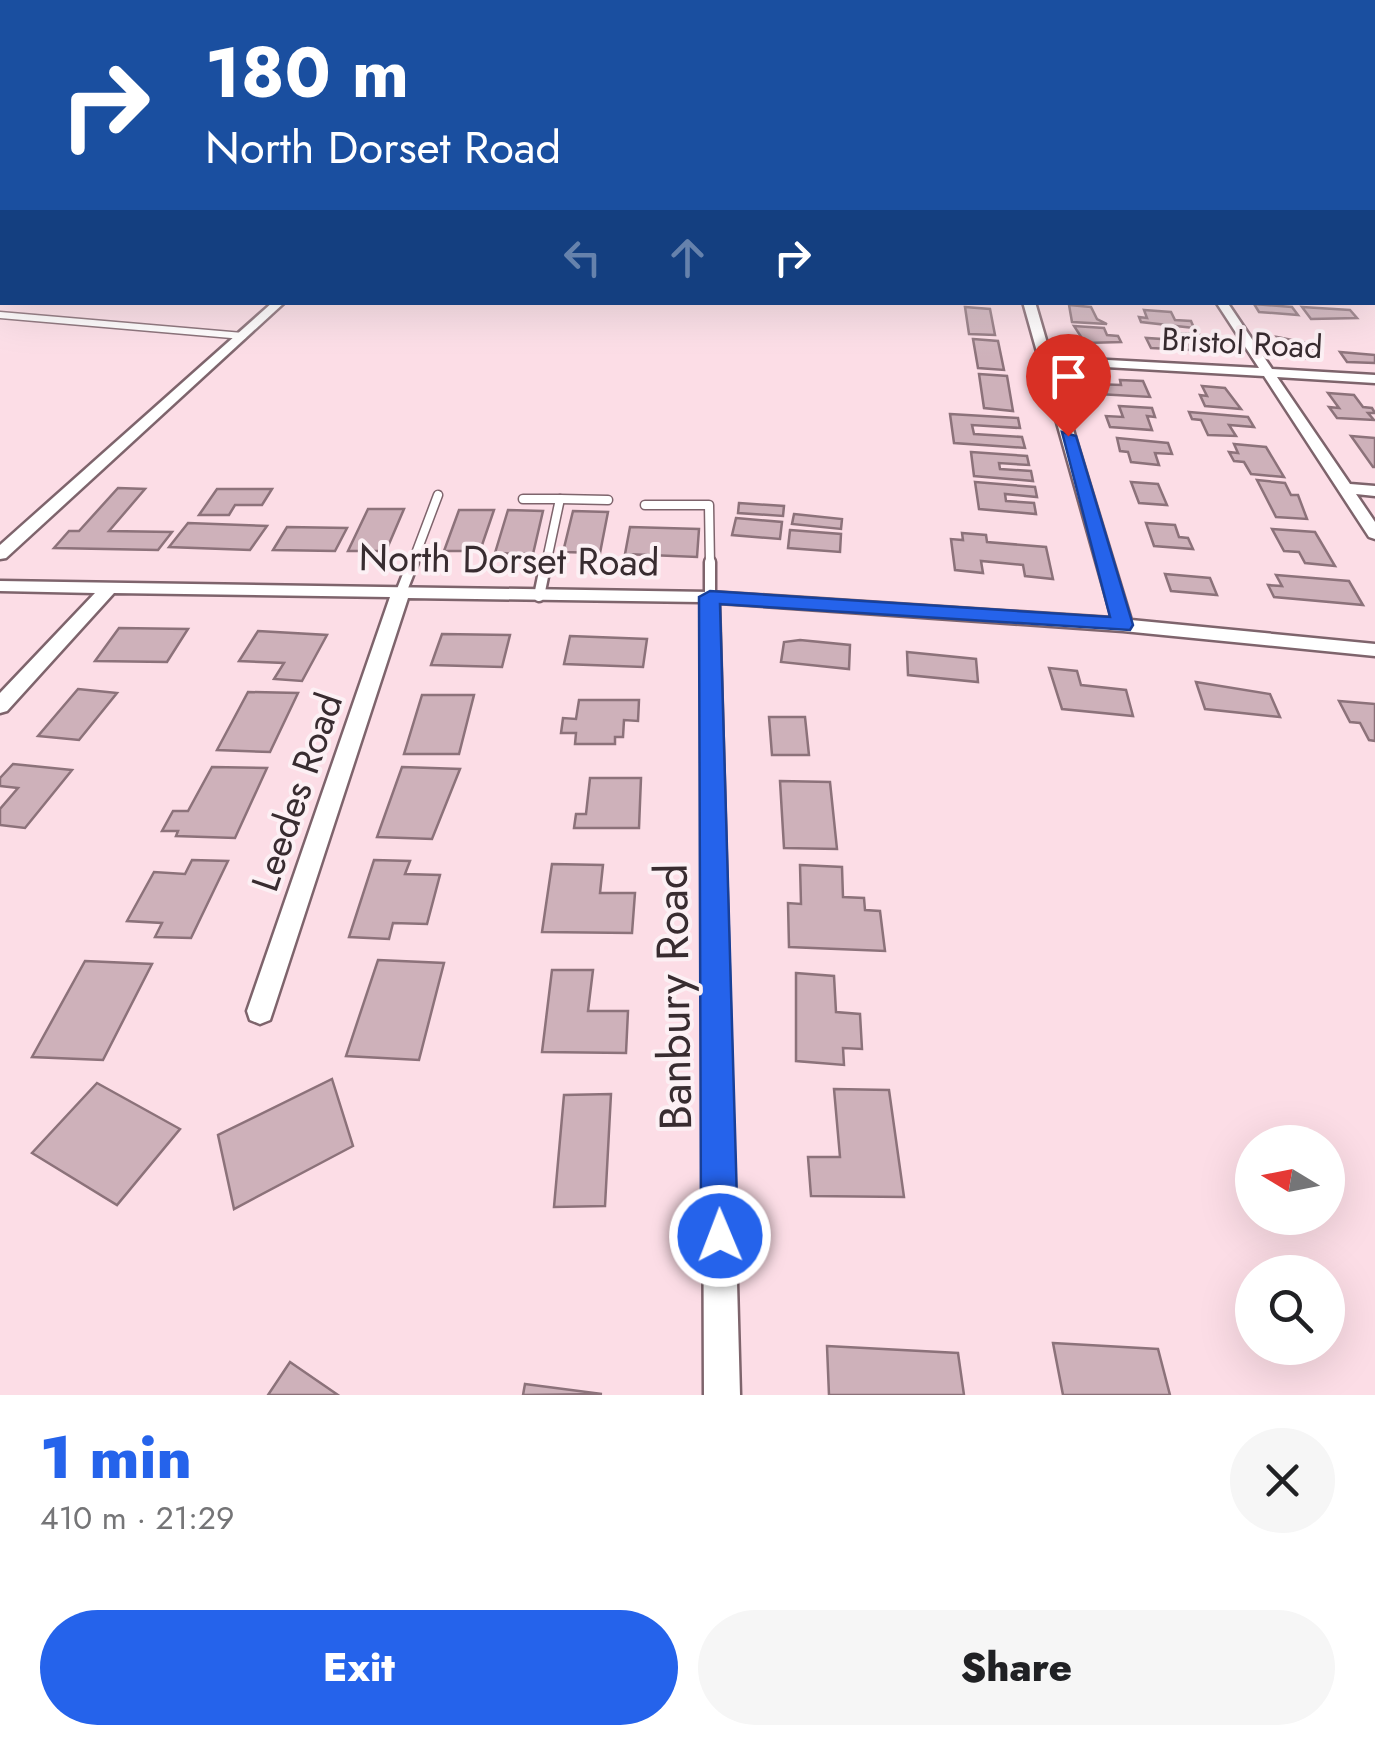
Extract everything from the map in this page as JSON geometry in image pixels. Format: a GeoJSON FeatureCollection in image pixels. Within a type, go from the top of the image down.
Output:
{"type":"FeatureCollection","features":[{"type":"Feature","properties":{"kind":"street"},"geometry":{"type":"LineString","coordinates":[[0,554],[277,305]]}},
{"type":"Feature","properties":{"kind":"street"},"geometry":{"type":"LineString","coordinates":[[1030,305],[1123,625]]}},
{"type":"Feature","properties":{"kind":"street"},"geometry":{"type":"LineString","coordinates":[[1223,305],[1375,534]]}},
{"type":"Feature","properties":{"kind":"street","name":"Bristol Road"},"geometry":{"type":"LineString","coordinates":[[1046,360],[1375,379]]}},
{"type":"Feature","properties":{"kind":"street"},"geometry":{"type":"LineString","coordinates":[[1342,488],[1375,491]]}},
{"type":"Feature","properties":{"kind":"street","name":"North Dorset Road"},"geometry":{"type":"LineString","coordinates":[[0,586],[710,597],[1123,625],[1375,650]]}},
{"type":"Feature","properties":{"kind":"street"},"geometry":{"type":"LineString","coordinates":[[0,706],[108,589]]}},
{"type":"Feature","properties":{"kind":"street","name":"Leedes Road"},"geometry":{"type":"LineString","coordinates":[[260,1011],[400,595]]}},
{"type":"Feature","properties":{"kind":"street","name":"Banbury Road"},"geometry":{"type":"LineString","coordinates":[[710,597],[722,1395]]}},
{"type":"Feature","properties":{"kind":"lane"},"geometry":{"type":"LineString","coordinates":[[0,315],[243,336]]}},
{"type":"Feature","properties":{"kind":"lane"},"geometry":{"type":"LineString","coordinates":[[400,595],[438,495]]}},
{"type":"Feature","properties":{"kind":"lane"},"geometry":{"type":"LineString","coordinates":[[523,499],[608,500]]}},
{"type":"Feature","properties":{"kind":"lane"},"geometry":{"type":"LineString","coordinates":[[538,596],[560,499]]}},
{"type":"Feature","properties":{"kind":"lane"},"geometry":{"type":"LineString","coordinates":[[645,505],[708,506],[710,597]]}},
{"type":"Feature","properties":{"kind":"building"},"geometry":{"type":"Polygon","coordinates":[[[1069,305],[1091,307],[1097,319],[1107,324],[1072,322],[1069,305]]]}},
{"type":"Feature","properties":{"kind":"building"},"geometry":{"type":"Polygon","coordinates":[[[1255,305],[1292,307],[1298,315],[1259,312],[1255,305]]]}},
{"type":"Feature","properties":{"kind":"building"},"geometry":{"type":"Polygon","coordinates":[[[965,307],[990,309],[995,335],[969,334],[965,307]]]}},
{"type":"Feature","properties":{"kind":"building"},"geometry":{"type":"Polygon","coordinates":[[[1302,307],[1350,310],[1357,318],[1311,319],[1302,307]]]}},
{"type":"Feature","properties":{"kind":"building"},"geometry":{"type":"Polygon","coordinates":[[[1144,310],[1171,312],[1175,320],[1191,321],[1194,328],[1141,322],[1139,317],[1147,318],[1144,310]]]}},
{"type":"Feature","properties":{"kind":"building"},"geometry":{"type":"Polygon","coordinates":[[[1074,326],[1104,328],[1107,335],[1118,336],[1121,342],[1085,343],[1074,326]]]}},
{"type":"Feature","properties":{"kind":"building"},"geometry":{"type":"Polygon","coordinates":[[[1175,333],[1199,334],[1209,351],[1151,348],[1146,338],[1179,340],[1175,333]]]}},
{"type":"Feature","properties":{"kind":"building"},"geometry":{"type":"Polygon","coordinates":[[[1277,337],[1313,344],[1316,349],[1308,348],[1317,359],[1292,358],[1277,337]]]}},
{"type":"Feature","properties":{"kind":"building"},"geometry":{"type":"Polygon","coordinates":[[[973,339],[998,341],[1004,370],[978,368],[973,339]]]}},
{"type":"Feature","properties":{"kind":"building"},"geometry":{"type":"Polygon","coordinates":[[[1340,352],[1375,355],[1375,363],[1347,362],[1340,352]]]}},
{"type":"Feature","properties":{"kind":"building"},"geometry":{"type":"Polygon","coordinates":[[[979,374],[1007,376],[1013,411],[984,408],[979,374]]]}},
{"type":"Feature","properties":{"kind":"building"},"geometry":{"type":"Polygon","coordinates":[[[1120,380],[1143,381],[1150,397],[1098,394],[1095,384],[1121,385],[1120,380]]]}},
{"type":"Feature","properties":{"kind":"building"},"geometry":{"type":"Polygon","coordinates":[[[1202,386],[1225,388],[1241,409],[1205,406],[1200,395],[1207,396],[1202,386]]]}},
{"type":"Feature","properties":{"kind":"building"},"geometry":{"type":"Polygon","coordinates":[[[1328,393],[1354,395],[1363,407],[1372,408],[1375,413],[1368,413],[1374,420],[1337,418],[1329,407],[1339,408],[1328,393]]]}},
{"type":"Feature","properties":{"kind":"building"},"geometry":{"type":"Polygon","coordinates":[[[1119,406],[1152,408],[1155,417],[1147,416],[1152,430],[1110,427],[1106,416],[1123,417],[1119,406]]]}},
{"type":"Feature","properties":{"kind":"building"},"geometry":{"type":"Polygon","coordinates":[[[1189,412],[1248,417],[1254,427],[1229,425],[1236,436],[1208,435],[1201,420],[1192,419],[1189,412]]]}},
{"type":"Feature","properties":{"kind":"building"},"geometry":{"type":"Polygon","coordinates":[[[950,414],[1018,418],[1020,428],[972,425],[974,434],[1022,437],[1025,448],[954,443],[950,414]]]}},
{"type":"Feature","properties":{"kind":"building"},"geometry":{"type":"Polygon","coordinates":[[[1351,436],[1375,438],[1375,467],[1373,467],[1351,436]]]}},
{"type":"Feature","properties":{"kind":"building"},"geometry":{"type":"Polygon","coordinates":[[[1117,438],[1168,443],[1172,454],[1155,453],[1159,465],[1131,462],[1128,452],[1120,451],[1117,438]]]}},
{"type":"Feature","properties":{"kind":"building"},"geometry":{"type":"Polygon","coordinates":[[[1234,444],[1266,447],[1284,477],[1251,474],[1244,462],[1234,461],[1229,452],[1238,453],[1234,444]]]}},
{"type":"Feature","properties":{"kind":"building"},"geometry":{"type":"Polygon","coordinates":[[[971,452],[1027,456],[1029,465],[999,463],[1000,469],[1031,471],[1033,481],[974,476],[971,452]]]}},
{"type":"Feature","properties":{"kind":"building"},"geometry":{"type":"Polygon","coordinates":[[[1257,480],[1285,483],[1291,495],[1298,495],[1307,519],[1276,517],[1257,480]]]}},
{"type":"Feature","properties":{"kind":"building"},"geometry":{"type":"Polygon","coordinates":[[[975,482],[1035,487],[1037,497],[1005,494],[1006,501],[1034,503],[1036,514],[979,509],[975,482]]]}},
{"type":"Feature","properties":{"kind":"building"},"geometry":{"type":"Polygon","coordinates":[[[1131,482],[1158,484],[1167,505],[1139,503],[1131,482]]]}},
{"type":"Feature","properties":{"kind":"building"},"geometry":{"type":"Polygon","coordinates":[[[118,488],[145,489],[109,531],[172,532],[158,550],[54,548],[69,531],[79,531],[118,488]]]}},
{"type":"Feature","properties":{"kind":"building"},"geometry":{"type":"Polygon","coordinates":[[[217,489],[272,489],[262,505],[235,505],[229,515],[199,515],[217,489]]]}},
{"type":"Feature","properties":{"kind":"building"},"geometry":{"type":"Polygon","coordinates":[[[739,503],[784,506],[783,516],[738,513],[739,503]]]}},
{"type":"Feature","properties":{"kind":"building"},"geometry":{"type":"Polygon","coordinates":[[[368,509],[404,509],[386,551],[348,551],[368,509]]]}},
{"type":"Feature","properties":{"kind":"building"},"geometry":{"type":"Polygon","coordinates":[[[459,510],[494,510],[480,551],[444,551],[459,510]]]}},
{"type":"Feature","properties":{"kind":"building"},"geometry":{"type":"Polygon","coordinates":[[[508,510],[543,511],[533,554],[495,553],[508,510]]]}},
{"type":"Feature","properties":{"kind":"building"},"geometry":{"type":"Polygon","coordinates":[[[573,511],[608,512],[600,553],[563,552],[573,511]]]}},
{"type":"Feature","properties":{"kind":"building"},"geometry":{"type":"Polygon","coordinates":[[[794,514],[842,519],[841,529],[792,524],[794,514]]]}},
{"type":"Feature","properties":{"kind":"building"},"geometry":{"type":"Polygon","coordinates":[[[736,518],[782,522],[780,539],[732,535],[736,518]]]}},
{"type":"Feature","properties":{"kind":"building"},"geometry":{"type":"Polygon","coordinates":[[[188,523],[267,526],[250,550],[169,547],[188,523]]]}},
{"type":"Feature","properties":{"kind":"building"},"geometry":{"type":"Polygon","coordinates":[[[1146,523],[1175,525],[1179,537],[1188,538],[1193,549],[1154,546],[1146,523]]]}},
{"type":"Feature","properties":{"kind":"building"},"geometry":{"type":"Polygon","coordinates":[[[287,527],[347,528],[335,551],[273,550],[287,527]]]}},
{"type":"Feature","properties":{"kind":"building"},"geometry":{"type":"Polygon","coordinates":[[[630,527],[699,529],[697,557],[625,554],[630,527]]]}},
{"type":"Feature","properties":{"kind":"building"},"geometry":{"type":"Polygon","coordinates":[[[1272,529],[1315,532],[1335,566],[1305,563],[1299,552],[1284,551],[1272,529]]]}},
{"type":"Feature","properties":{"kind":"building"},"geometry":{"type":"Polygon","coordinates":[[[790,530],[841,534],[840,552],[788,548],[790,530]]]}},
{"type":"Feature","properties":{"kind":"building"},"geometry":{"type":"Polygon","coordinates":[[[962,533],[986,535],[987,542],[1046,547],[1053,579],[1025,576],[1023,565],[981,561],[983,573],[955,570],[951,539],[963,540],[962,533]]]}},
{"type":"Feature","properties":{"kind":"building"},"geometry":{"type":"Polygon","coordinates":[[[1165,574],[1210,578],[1217,595],[1171,591],[1165,574]]]}},
{"type":"Feature","properties":{"kind":"building"},"geometry":{"type":"Polygon","coordinates":[[[1276,575],[1349,581],[1363,605],[1274,597],[1268,585],[1282,586],[1276,575]]]}},
{"type":"Feature","properties":{"kind":"building"},"geometry":{"type":"Polygon","coordinates":[[[119,628],[188,629],[167,662],[95,661],[119,628]]]}},
{"type":"Feature","properties":{"kind":"building"},"geometry":{"type":"Polygon","coordinates":[[[258,631],[327,635],[302,681],[274,679],[284,663],[239,661],[258,631]]]}},
{"type":"Feature","properties":{"kind":"building"},"geometry":{"type":"Polygon","coordinates":[[[442,634],[510,635],[502,667],[431,665],[442,634]]]}},
{"type":"Feature","properties":{"kind":"building"},"geometry":{"type":"Polygon","coordinates":[[[570,636],[647,639],[643,667],[564,664],[570,636]]]}},
{"type":"Feature","properties":{"kind":"building"},"geometry":{"type":"Polygon","coordinates":[[[784,642],[850,645],[849,669],[781,662],[784,642]]]}},
{"type":"Feature","properties":{"kind":"building"},"geometry":{"type":"Polygon","coordinates":[[[907,652],[976,659],[978,682],[908,675],[907,652]]]}},
{"type":"Feature","properties":{"kind":"building"},"geometry":{"type":"Polygon","coordinates":[[[1049,668],[1077,671],[1081,685],[1126,690],[1133,716],[1062,709],[1049,668]]]}},
{"type":"Feature","properties":{"kind":"building"},"geometry":{"type":"Polygon","coordinates":[[[1196,682],[1270,694],[1280,717],[1205,709],[1196,682]]]}},
{"type":"Feature","properties":{"kind":"building"},"geometry":{"type":"Polygon","coordinates":[[[78,689],[117,693],[79,740],[38,736],[78,689]]]}},
{"type":"Feature","properties":{"kind":"building"},"geometry":{"type":"Polygon","coordinates":[[[248,692],[298,693],[270,752],[217,750],[248,692]]]}},
{"type":"Feature","properties":{"kind":"building"},"geometry":{"type":"Polygon","coordinates":[[[422,695],[474,695],[459,754],[404,754],[422,695]]]}},
{"type":"Feature","properties":{"kind":"building"},"geometry":{"type":"Polygon","coordinates":[[[579,700],[639,700],[638,721],[624,720],[623,737],[615,737],[615,744],[575,744],[576,733],[561,733],[563,718],[576,719],[579,700]]]}},
{"type":"Feature","properties":{"kind":"building"},"geometry":{"type":"Polygon","coordinates":[[[1339,701],[1375,704],[1375,741],[1369,740],[1360,723],[1350,722],[1339,701]]]}},
{"type":"Feature","properties":{"kind":"building"},"geometry":{"type":"Polygon","coordinates":[[[769,717],[805,717],[809,755],[772,755],[769,717]]]}},
{"type":"Feature","properties":{"kind":"building"},"geometry":{"type":"Polygon","coordinates":[[[13,764],[72,770],[25,828],[0,825],[0,809],[18,788],[0,786],[0,778],[13,764]]]}},
{"type":"Feature","properties":{"kind":"building"},"geometry":{"type":"Polygon","coordinates":[[[212,767],[267,768],[235,838],[176,836],[178,831],[162,831],[173,811],[188,811],[212,767]]]}},
{"type":"Feature","properties":{"kind":"building"},"geometry":{"type":"Polygon","coordinates":[[[402,767],[460,769],[432,839],[377,837],[402,767]]]}},
{"type":"Feature","properties":{"kind":"building"},"geometry":{"type":"Polygon","coordinates":[[[590,778],[641,778],[639,828],[574,828],[576,814],[586,814],[590,778]]]}},
{"type":"Feature","properties":{"kind":"building"},"geometry":{"type":"Polygon","coordinates":[[[780,781],[830,782],[837,849],[784,848],[780,781]]]}},
{"type":"Feature","properties":{"kind":"building"},"geometry":{"type":"Polygon","coordinates":[[[192,860],[228,861],[191,938],[155,937],[162,923],[127,921],[154,872],[185,874],[192,860]]]}},
{"type":"Feature","properties":{"kind":"building"},"geometry":{"type":"Polygon","coordinates":[[[374,860],[410,861],[405,874],[440,875],[427,924],[393,923],[389,939],[349,937],[374,860]]]}},
{"type":"Feature","properties":{"kind":"building"},"geometry":{"type":"Polygon","coordinates":[[[552,864],[603,865],[600,893],[635,893],[632,933],[542,932],[552,864]]]}},
{"type":"Feature","properties":{"kind":"building"},"geometry":{"type":"Polygon","coordinates":[[[800,865],[842,867],[843,897],[864,898],[865,910],[880,911],[885,951],[789,947],[788,903],[801,904],[800,865]]]}},
{"type":"Feature","properties":{"kind":"building"},"geometry":{"type":"Polygon","coordinates":[[[378,960],[444,963],[419,1060],[346,1056],[378,960]]]}},
{"type":"Feature","properties":{"kind":"building"},"geometry":{"type":"Polygon","coordinates":[[[85,961],[152,964],[103,1060],[32,1057],[85,961]]]}},
{"type":"Feature","properties":{"kind":"building"},"geometry":{"type":"Polygon","coordinates":[[[552,970],[593,970],[588,1011],[628,1011],[626,1053],[542,1052],[552,970]]]}},
{"type":"Feature","properties":{"kind":"building"},"geometry":{"type":"Polygon","coordinates":[[[796,973],[834,976],[836,1012],[860,1014],[862,1049],[843,1048],[844,1065],[796,1061],[796,973]]]}},
{"type":"Feature","properties":{"kind":"building"},"geometry":{"type":"Polygon","coordinates":[[[332,1079],[353,1146],[234,1209],[218,1135],[332,1079]]]}},
{"type":"Feature","properties":{"kind":"building"},"geometry":{"type":"Polygon","coordinates":[[[97,1083],[180,1129],[117,1205],[32,1153],[97,1083]]]}},
{"type":"Feature","properties":{"kind":"building"},"geometry":{"type":"Polygon","coordinates":[[[834,1089],[889,1090],[904,1197],[811,1196],[808,1157],[840,1157],[834,1089]]]}},
{"type":"Feature","properties":{"kind":"building"},"geometry":{"type":"Polygon","coordinates":[[[611,1094],[605,1206],[554,1207],[564,1095],[611,1094]]]}},
{"type":"Feature","properties":{"kind":"building"},"geometry":{"type":"Polygon","coordinates":[[[1053,1343],[1158,1349],[1170,1395],[1063,1395],[1053,1343]]]}},
{"type":"Feature","properties":{"kind":"building"},"geometry":{"type":"Polygon","coordinates":[[[827,1346],[958,1353],[964,1395],[829,1395],[827,1346]]]}},
{"type":"Feature","properties":{"kind":"building"},"geometry":{"type":"Polygon","coordinates":[[[290,1362],[338,1395],[268,1395],[290,1362]]]}},
{"type":"Feature","properties":{"kind":"building"},"geometry":{"type":"Polygon","coordinates":[[[525,1384],[602,1394],[523,1395],[525,1384]]]}},
{"type":"Feature","properties":{"kind":"route"},"geometry":{"type":"LineString","coordinates":[[720,1236],[710,597],[1123,625],[1068,436]]}}]}
